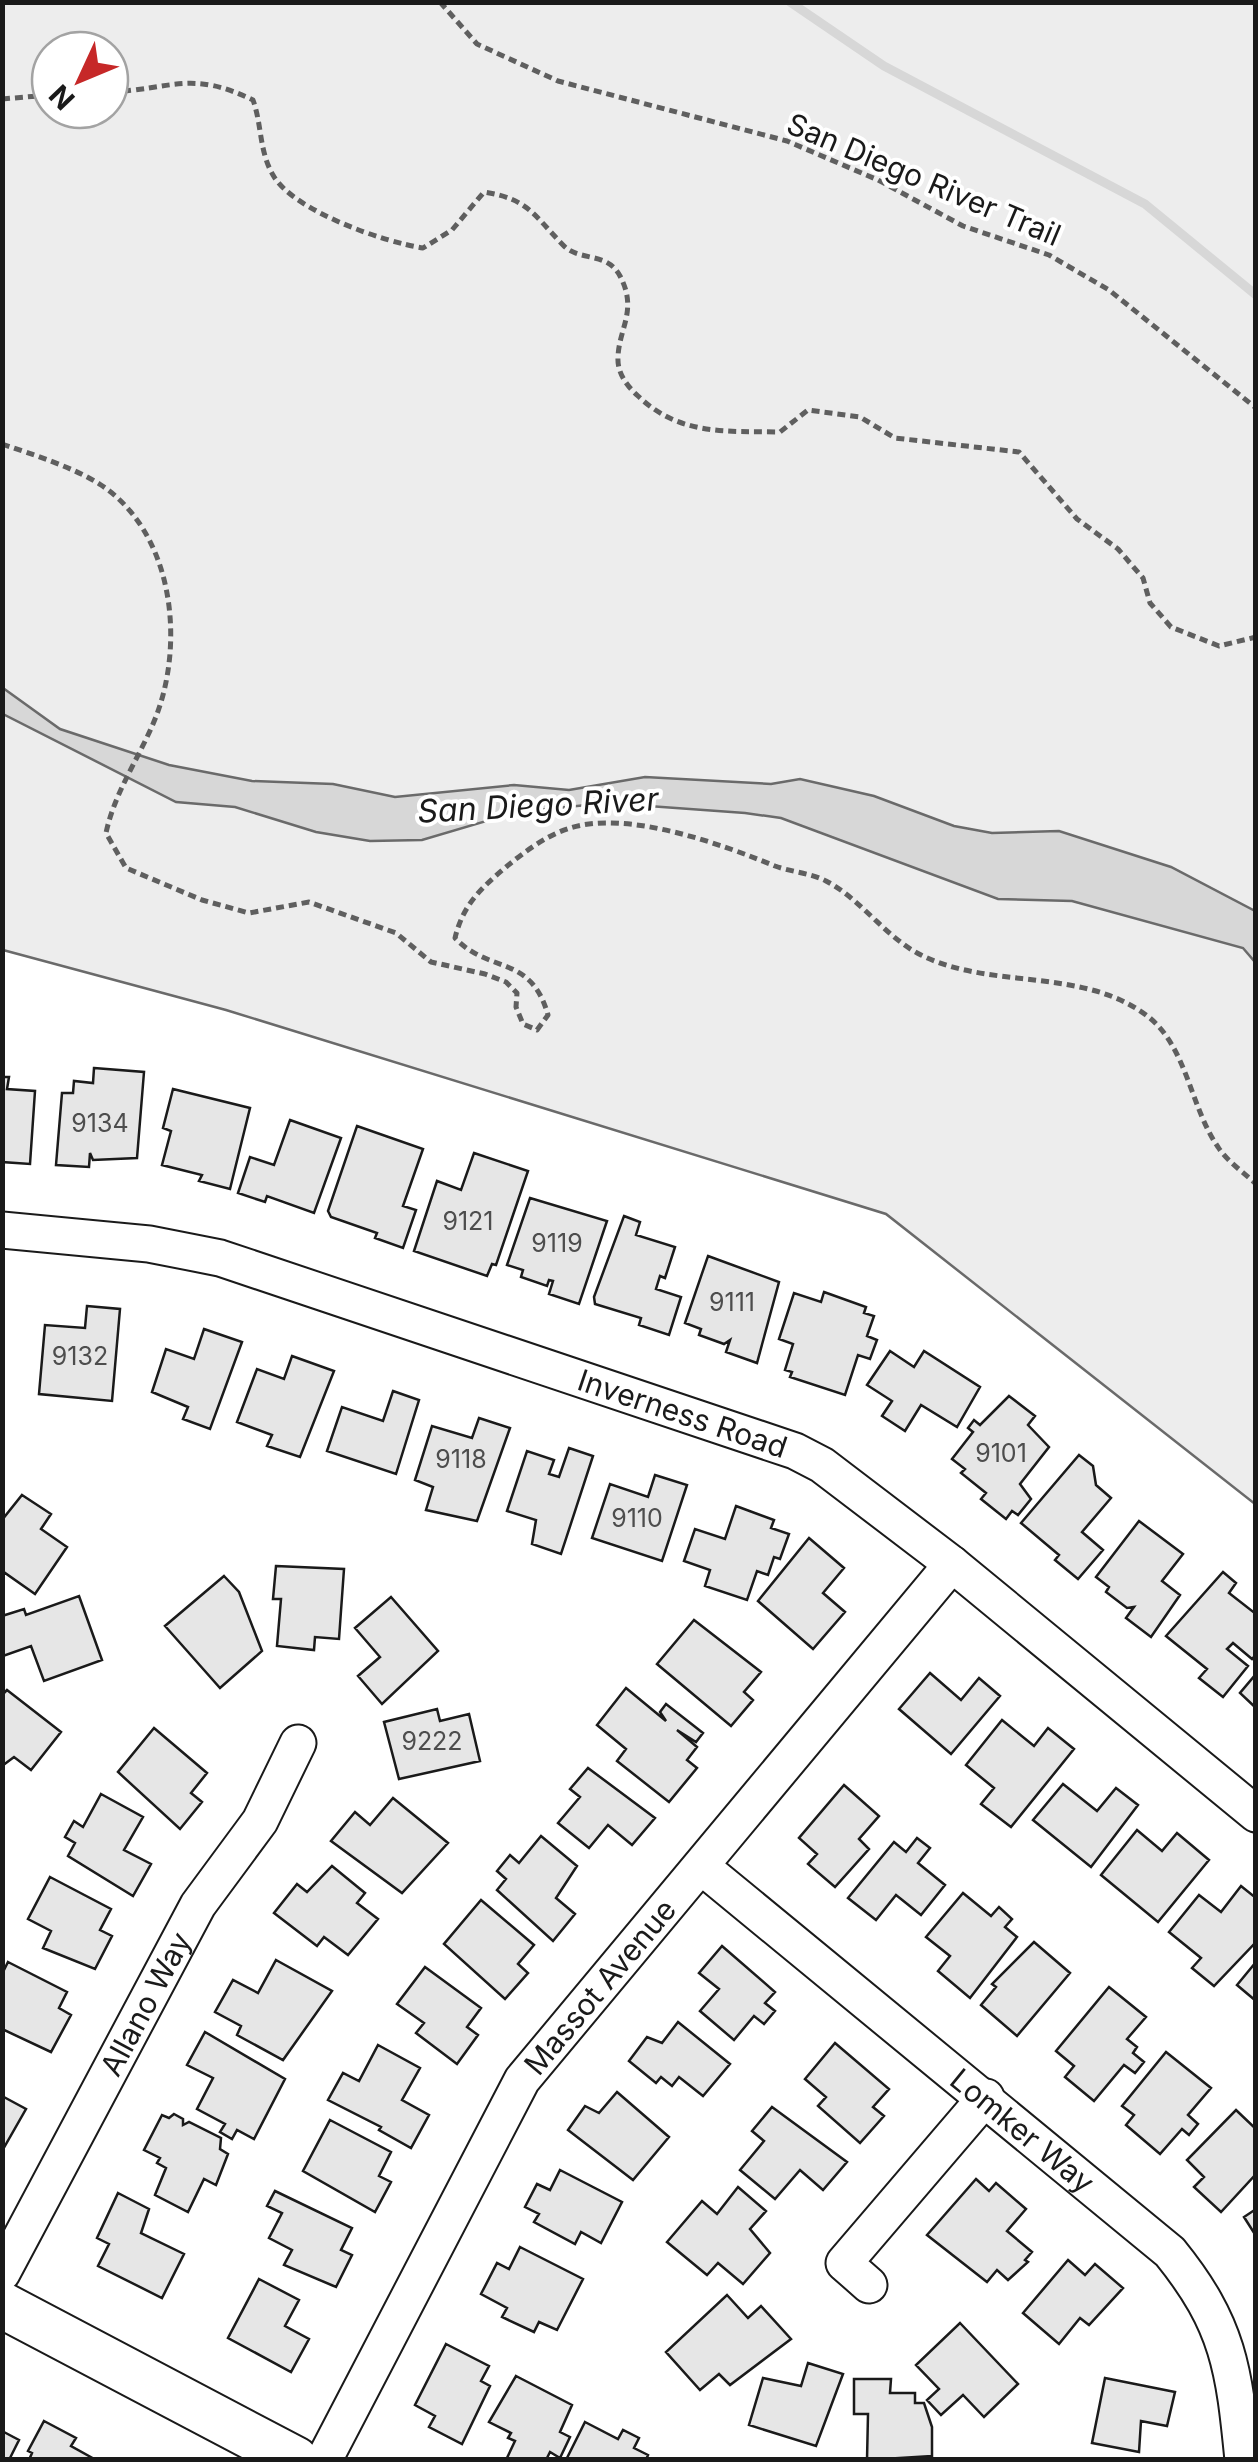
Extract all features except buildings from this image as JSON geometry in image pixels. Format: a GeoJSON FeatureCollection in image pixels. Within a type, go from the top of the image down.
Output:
{"type":"FeatureCollection","features":[{"type":"Feature","properties":{"kind":"main road"},"geometry":{"type":"LineString","coordinates":[[2,2305],[296,2460]]}},
{"type":"Feature","properties":{"kind":"street","name":"Inverness Road"},"geometry":{"type":"LineString","coordinates":[[2,1230],[149,1244],[220,1258],[765,1439],[822,1465],[952,1564],[1256,1814]]}},
{"type":"Feature","properties":{"kind":"street","name":"Massot Avenue"},"geometry":{"type":"LineString","coordinates":[[324,2460],[522,2080],[952,1564]]}},
{"type":"Feature","properties":{"kind":"street","name":"Allano Way"},"geometry":{"type":"LineString","coordinates":[[2,2273],[198,1904],[260,1821],[298,1742]]}},
{"type":"Feature","properties":{"kind":"street","name":"Lomker Way"},"geometry":{"type":"LineString","coordinates":[[702,1867],[1151,2232],[1188,2274],[1216,2321],[1234,2370],[1243,2460]]}},
{"type":"Feature","properties":{"kind":"street"},"geometry":{"type":"LineString","coordinates":[[869,2285],[844,2262],[986,2097]]}},
{"type":"Feature","properties":{"kind":"path","name":"San Diego River Trail"},"geometry":{"type":"LineString","coordinates":[[440,2],[477,44],[558,81],[786,140],[878,180],[962,226],[1048,255],[1110,290],[1256,408]]}},
{"type":"Feature","properties":{"kind":"path"},"geometry":{"type":"LineString","coordinates":[[130,89],[184,80],[220,85],[253,100],[260,121],[262,151],[274,179],[312,208],[393,243],[423,248],[452,230],[484,192],[517,198],[570,252],[602,258],[620,276],[630,319],[618,358],[624,384],[660,417],[698,429],[780,432],[808,410],[860,417],[895,438],[1019,452],[1077,519],[1131,564],[1143,578],[1150,603],[1171,627],[1219,646],[1256,637]]}},
{"type":"Feature","properties":{"kind":"path"},"geometry":{"type":"LineString","coordinates":[[2,99],[30,97]]}},
{"type":"Feature","properties":{"kind":"path"},"geometry":{"type":"LineString","coordinates":[[2,444],[102,486],[148,529],[166,585],[170,623],[167,677],[147,737],[121,790],[106,833],[126,868],[202,900],[249,913],[309,902],[396,933],[431,962],[506,982],[517,993],[516,1007],[523,1024],[538,1030],[548,1015],[541,989],[510,964],[468,952],[455,938],[461,911],[483,886],[524,853],[567,829],[593,823],[675,832],[732,846],[778,867],[826,881],[921,955],[960,969],[1080,987],[1146,1014],[1168,1038],[1217,1146],[1256,1184]]}},
{"type":"Feature","properties":{"kind":"shaded area"},"geometry":{"type":"Polygon","coordinates":[[[2,3],[1255,3],[1255,1504],[886,1214],[226,1010],[3,950],[2,3]]]}},
{"type":"Feature","properties":{"kind":"water","name":"San Diego River"},"geometry":{"type":"Polygon","coordinates":[[[3,688],[60,729],[169,765],[252,781],[333,784],[395,797],[514,785],[569,790],[645,777],[771,784],[800,779],[874,796],[954,826],[992,833],[1059,831],[1171,867],[1255,911],[1255,962],[1243,948],[1072,901],[998,899],[781,818],[607,803],[517,812],[422,840],[370,841],[316,832],[235,807],[176,802],[3,714],[3,688]]]}},
{"type":"Feature","properties":{"kind":"waterway"},"geometry":{"type":"LineString","coordinates":[[790,2],[884,66],[1145,204],[1256,295]]}}]}
